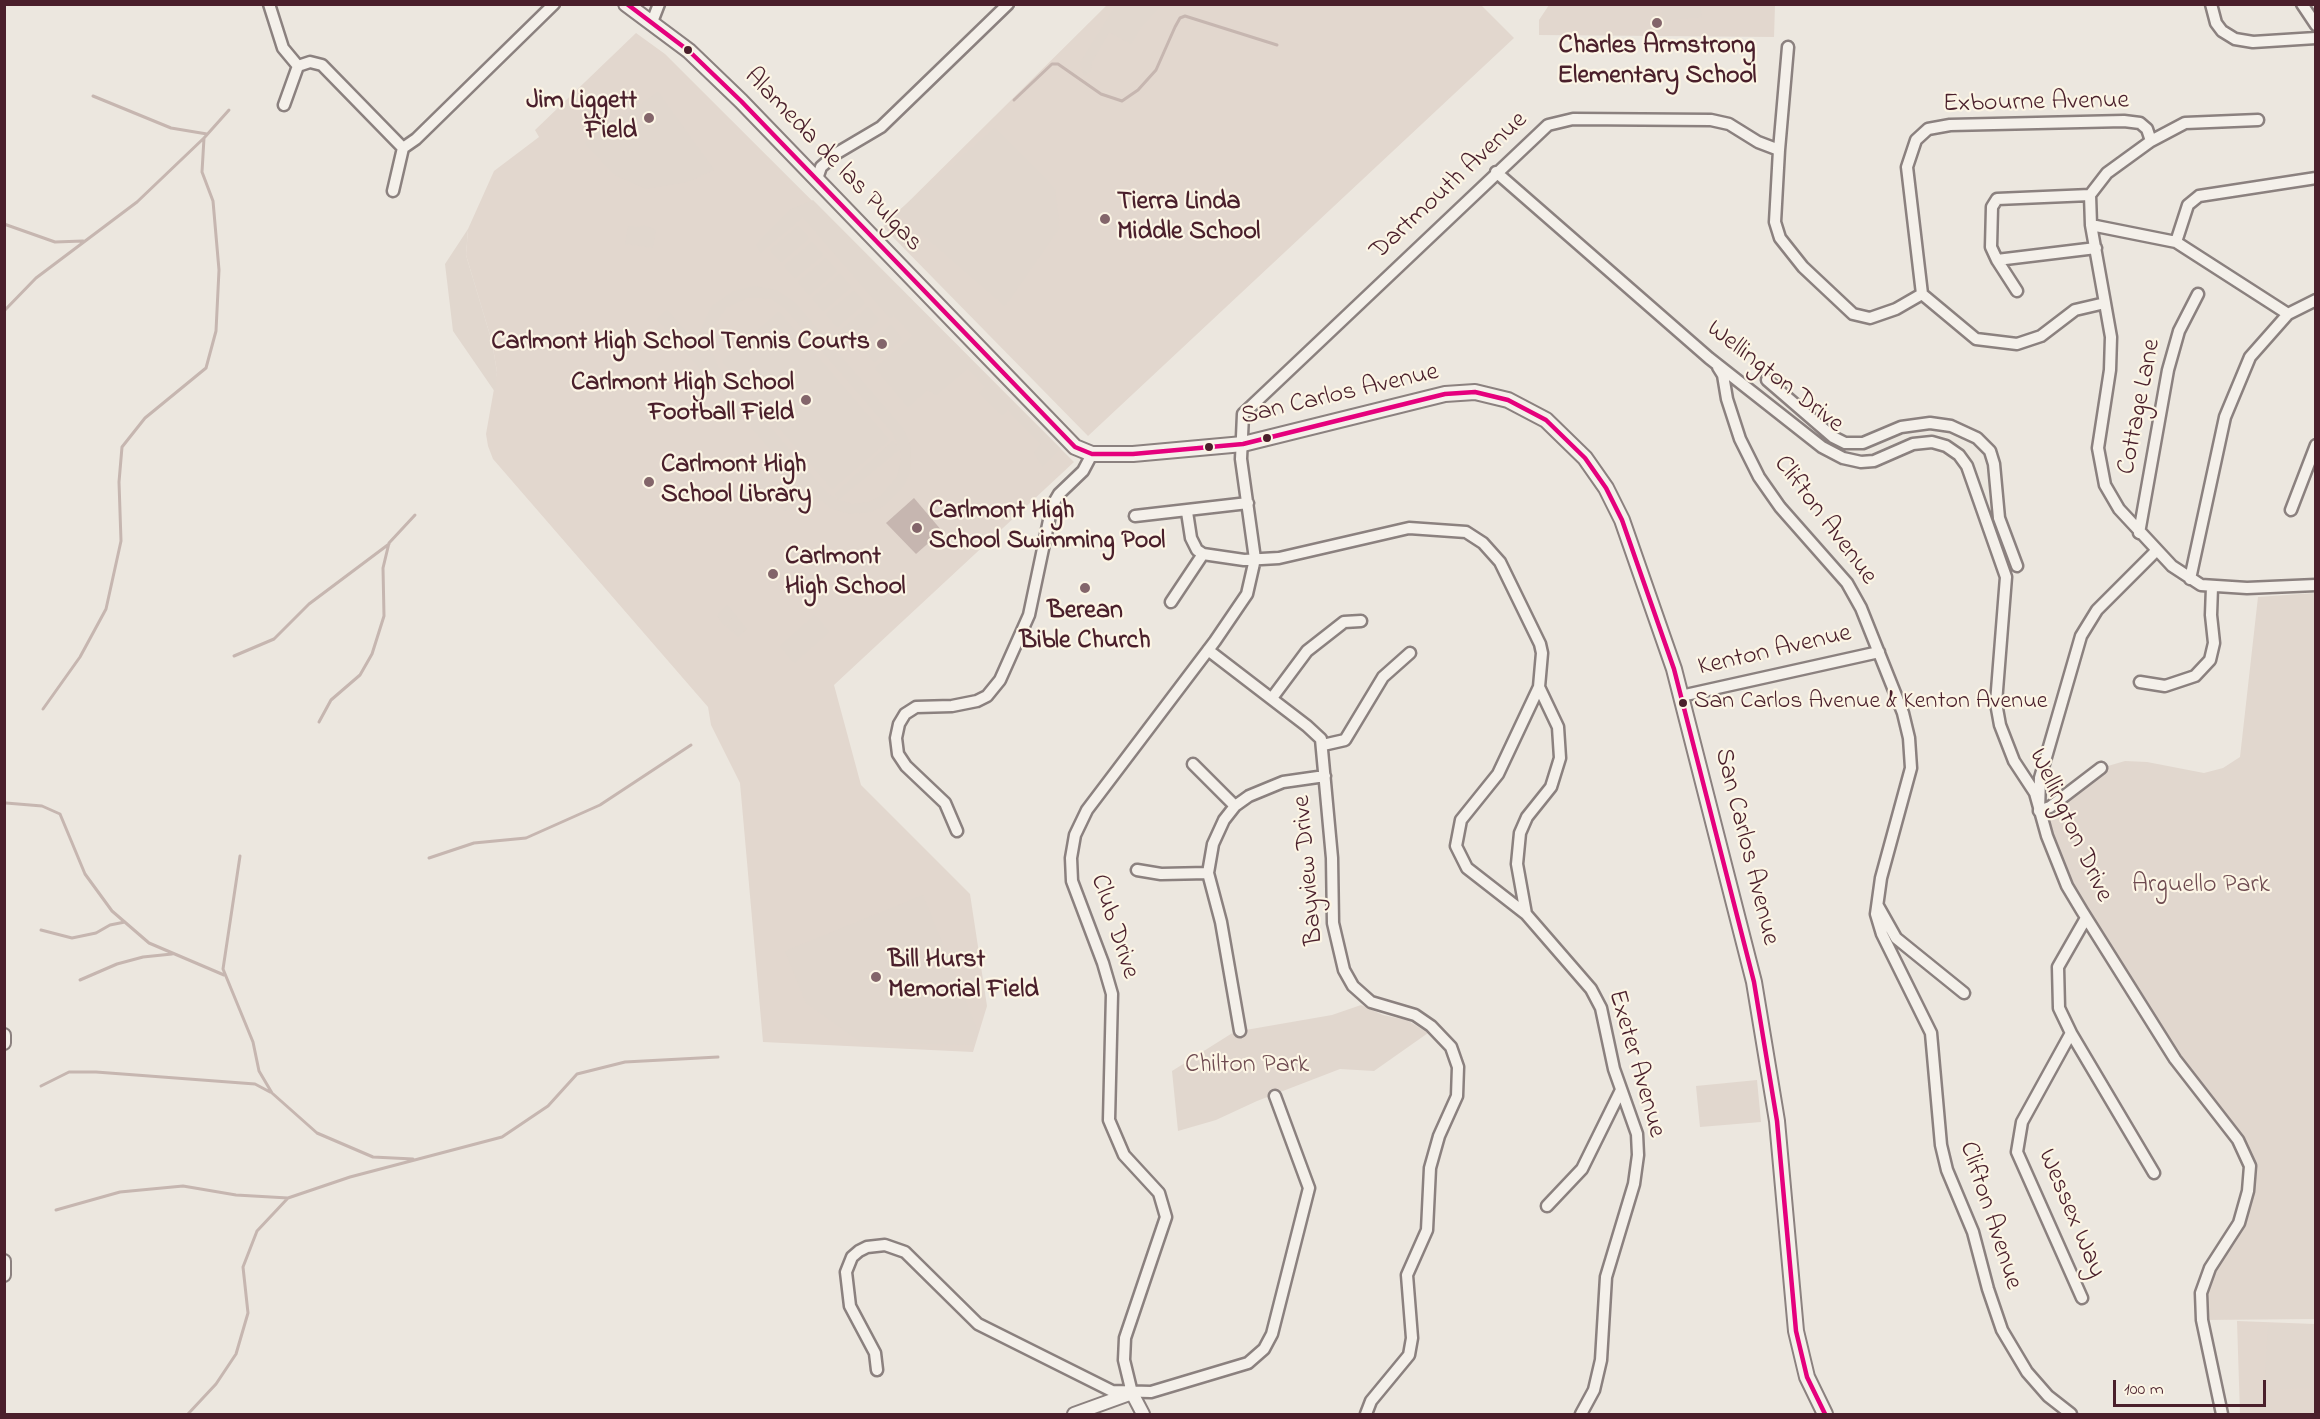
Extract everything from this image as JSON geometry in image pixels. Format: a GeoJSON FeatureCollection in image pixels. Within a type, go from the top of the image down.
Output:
{"type":"FeatureCollection","features":[{"type":"Feature","properties":{"kind":"main road","name":"Alameda de las Pulgas"},"geometry":{"type":"LineString","coordinates":[[626,4],[652,22],[704,66],[817,179],[1075,447],[1092,454]]}},
{"type":"Feature","properties":{"kind":"main road","name":"San Carlos Avenue"},"geometry":{"type":"LineString","coordinates":[[1092,454],[1133,454],[1243,444],[1445,394],[1475,392],[1508,400],[1545,420],[1585,458],[1606,488],[1622,520],[1681,696],[1754,982],[1777,1121],[1796,1331],[1807,1377],[1825,1414]]}},
{"type":"Feature","properties":{"kind":"street"},"geometry":{"type":"LineString","coordinates":[[269,4],[283,48],[298,66]]}},
{"type":"Feature","properties":{"kind":"street"},"geometry":{"type":"LineString","coordinates":[[393,190],[403,148],[416,139],[554,4]]}},
{"type":"Feature","properties":{"kind":"street"},"geometry":{"type":"LineString","coordinates":[[652,22],[659,4]]}},
{"type":"Feature","properties":{"kind":"street"},"geometry":{"type":"LineString","coordinates":[[817,179],[821,167],[837,153],[881,127],[1008,4]]}},
{"type":"Feature","properties":{"kind":"street"},"geometry":{"type":"LineString","coordinates":[[2211,4],[2216,23],[2222,31],[2235,39],[2253,42],[2316,38]]}},
{"type":"Feature","properties":{"kind":"street"},"geometry":{"type":"LineString","coordinates":[[2302,4],[2316,25]]}},
{"type":"Feature","properties":{"kind":"street"},"geometry":{"type":"LineString","coordinates":[[1788,47],[1775,222],[1780,238],[1803,267],[1853,314],[1870,318],[1896,309],[1922,294],[1976,339],[2017,344],[2041,336],[2075,310],[2105,303]]}},
{"type":"Feature","properties":{"kind":"street"},"geometry":{"type":"LineString","coordinates":[[298,66],[310,62],[322,65],[403,148]]}},
{"type":"Feature","properties":{"kind":"street"},"geometry":{"type":"LineString","coordinates":[[284,105],[298,66]]}},
{"type":"Feature","properties":{"kind":"street","name":"Dartmouth Avenue"},"geometry":{"type":"LineString","coordinates":[[1243,444],[1244,414],[1548,125],[1573,119],[1711,120],[1729,123],[1758,142],[1779,150]]}},
{"type":"Feature","properties":{"kind":"street"},"geometry":{"type":"LineString","coordinates":[[2151,141],[2185,123],[2258,120]]}},
{"type":"Feature","properties":{"kind":"street","name":"Exbourne Avenue"},"geometry":{"type":"LineString","coordinates":[[1922,294],[1908,167],[1916,140],[1929,129],[1950,125],[2124,121],[2140,123],[2147,129],[2151,141],[2107,173],[2090,195]]}},
{"type":"Feature","properties":{"kind":"street","name":"Wellington Drive"},"geometry":{"type":"LineString","coordinates":[[1496,172],[1709,358],[1822,447],[1843,458],[1861,462],[1874,461],[1913,444],[1932,442],[1946,446],[1959,455],[1967,466],[2006,577],[1996,703],[2000,726],[2010,752],[2035,793],[2038,811],[2067,886],[2175,1059],[2238,1140],[2250,1166],[2248,1191],[2239,1223],[2210,1268],[2201,1293],[2202,1320],[2222,1414]]}},
{"type":"Feature","properties":{"kind":"street"},"geometry":{"type":"LineString","coordinates":[[2176,242],[2188,206],[2199,196],[2316,178]]}},
{"type":"Feature","properties":{"kind":"street"},"geometry":{"type":"LineString","coordinates":[[2017,291],[1991,247],[1992,207],[1997,199],[2090,195],[2091,225],[2110,337],[2110,370],[2098,448],[2104,485],[2119,509],[2156,551],[2190,579],[2212,587],[2290,588],[2316,585]]}},
{"type":"Feature","properties":{"kind":"street"},"geometry":{"type":"LineString","coordinates":[[2091,225],[2176,242],[2288,314]]}},
{"type":"Feature","properties":{"kind":"street"},"geometry":{"type":"LineString","coordinates":[[1997,260],[2096,248]]}},
{"type":"Feature","properties":{"kind":"street","name":"Cottage Lane"},"geometry":{"type":"LineString","coordinates":[[2139,532],[2168,370],[2179,331],[2198,294]]}},
{"type":"Feature","properties":{"kind":"street"},"geometry":{"type":"LineString","coordinates":[[2190,579],[2225,417],[2250,357],[2288,314],[2316,300]]}},
{"type":"Feature","properties":{"kind":"street","name":"Clifton Avenue"},"geometry":{"type":"LineString","coordinates":[[1709,358],[1723,375],[1727,399],[1740,439],[1759,477],[1779,507],[1847,582],[1861,608],[1903,712],[1909,738],[1911,768],[1876,903],[1876,914],[1882,934],[1931,1032],[1941,1145],[1947,1170],[1973,1232],[2002,1330],[2027,1372],[2048,1396],[2071,1414]]}},
{"type":"Feature","properties":{"kind":"street"},"geometry":{"type":"LineString","coordinates":[[1767,380],[1833,437],[1845,442],[1863,443],[1886,432],[1930,423],[1951,426],[1977,438],[1990,451],[1994,464],[1999,518],[2017,566]]}},
{"type":"Feature","properties":{"kind":"street"},"geometry":{"type":"LineString","coordinates":[[1919,424],[1921,443]]}},
{"type":"Feature","properties":{"kind":"street","name":"Club Drive"},"geometry":{"type":"LineString","coordinates":[[1132,1393],[1124,1360],[1125,1338],[1163,1230],[1165,1210],[1156,1188],[1124,1155],[1109,1120],[1111,985],[1072,881],[1072,848],[1076,831],[1087,810],[1208,650],[1246,594],[1255,559],[1241,459],[1243,444]]}},
{"type":"Feature","properties":{"kind":"street"},"geometry":{"type":"LineString","coordinates":[[2290,510],[2316,445]]}},
{"type":"Feature","properties":{"kind":"street"},"geometry":{"type":"LineString","coordinates":[[957,831],[945,803],[906,766],[898,754],[896,738],[899,724],[905,714],[916,707],[952,706],[977,701],[987,696],[1000,681],[1029,615],[1052,506],[1059,494],[1083,471],[1092,454]]}},
{"type":"Feature","properties":{"kind":"street"},"geometry":{"type":"LineString","coordinates":[[1135,516],[1187,512],[1248,503]]}},
{"type":"Feature","properties":{"kind":"street"},"geometry":{"type":"LineString","coordinates":[[1171,602],[1203,554],[1193,543],[1187,512]]}},
{"type":"Feature","properties":{"kind":"street","name":"Exeter Avenue"},"geometry":{"type":"LineString","coordinates":[[1203,554],[1255,559],[1279,558],[1408,528],[1445,529],[1471,534],[1500,562],[1540,644],[1542,653],[1539,687],[1498,774],[1461,820],[1456,846],[1459,857],[1467,868],[1526,915],[1592,989],[1601,1008],[1614,1069],[1637,1134],[1638,1155],[1634,1184],[1606,1277],[1601,1360],[1594,1390],[1581,1414]]}},
{"type":"Feature","properties":{"kind":"street"},"geometry":{"type":"LineString","coordinates":[[2101,768],[2082,780],[2050,807],[2038,811],[2040,778],[2081,636],[2097,610],[2156,551]]}},
{"type":"Feature","properties":{"kind":"street"},"geometry":{"type":"LineString","coordinates":[[2140,682],[2165,686],[2195,676],[2210,660],[2214,643],[2211,615],[2212,587]]}},
{"type":"Feature","properties":{"kind":"street"},"geometry":{"type":"LineString","coordinates":[[1272,698],[1307,651],[1344,622],[1361,621]]}},
{"type":"Feature","properties":{"kind":"street"},"geometry":{"type":"LineString","coordinates":[[1208,650],[1317,734],[1323,745],[1345,740],[1383,677],[1410,653]]}},
{"type":"Feature","properties":{"kind":"street","name":"Kenton Avenue"},"geometry":{"type":"LineString","coordinates":[[1681,696],[1879,652]]}},
{"type":"Feature","properties":{"kind":"street"},"geometry":{"type":"LineString","coordinates":[[1526,915],[1517,864],[1520,833],[1527,817],[1551,787],[1560,758],[1558,727],[1539,687]]}},
{"type":"Feature","properties":{"kind":"street","name":"Bayview Drive"},"geometry":{"type":"LineString","coordinates":[[1323,745],[1332,858],[1333,923],[1344,970],[1353,986],[1364,997],[1378,1005],[1415,1015],[1438,1032],[1451,1047],[1459,1076],[1457,1096],[1432,1157],[1427,1230],[1409,1265],[1407,1275],[1412,1338],[1408,1355],[1371,1401],[1366,1414]]}},
{"type":"Feature","properties":{"kind":"street"},"geometry":{"type":"LineString","coordinates":[[1193,764],[1235,807]]}},
{"type":"Feature","properties":{"kind":"street"},"geometry":{"type":"LineString","coordinates":[[1240,1031],[1221,922],[1208,873],[1215,837],[1235,807],[1271,786],[1324,776]]}},
{"type":"Feature","properties":{"kind":"street"},"geometry":{"type":"LineString","coordinates":[[1137,870],[1161,874],[1208,873]]}},
{"type":"Feature","properties":{"kind":"street"},"geometry":{"type":"LineString","coordinates":[[1876,903],[1896,938],[1964,993]]}},
{"type":"Feature","properties":{"kind":"street"},"geometry":{"type":"LineString","coordinates":[[2086,918],[2058,968],[2060,1008],[2071,1033],[2154,1173]]}},
{"type":"Feature","properties":{"kind":"street","name":"Wessex Way"},"geometry":{"type":"LineString","coordinates":[[2071,1033],[2022,1122],[2017,1152],[2082,1298]]}},
{"type":"Feature","properties":{"kind":"street"},"geometry":{"type":"LineString","coordinates":[[4,1035],[4,1043]]}},
{"type":"Feature","properties":{"kind":"street"},"geometry":{"type":"LineString","coordinates":[[1547,1206],[1582,1169],[1621,1090]]}},
{"type":"Feature","properties":{"kind":"street"},"geometry":{"type":"LineString","coordinates":[[877,1370],[876,1353],[850,1306],[846,1272],[852,1257],[860,1251],[885,1245],[905,1252],[978,1324],[1105,1388],[1132,1393],[1151,1392],[1248,1363],[1268,1343],[1310,1188],[1275,1096]]}},
{"type":"Feature","properties":{"kind":"street"},"geometry":{"type":"LineString","coordinates":[[1074,1414],[1132,1393]]}},
{"type":"Feature","properties":{"kind":"street"},"geometry":{"type":"LineString","coordinates":[[1132,1393],[1143,1414]]}},
{"type":"Feature","properties":{"kind":"shaded area","name":"Tierra Linda Middle School"},"geometry":{"type":"Polygon","coordinates":[[[1107,5],[1481,5],[1514,38],[1088,436],[883,227],[1107,5]]]}},
{"type":"Feature","properties":{"kind":"shaded area","name":"Charles Armstrong Elementary School"},"geometry":{"type":"Polygon","coordinates":[[[1549,5],[1775,5],[1774,37],[1539,35],[1539,20],[1549,5]]]}},
{"type":"Feature","properties":{"kind":"shaded area","name":"Carlmont High School"},"geometry":{"type":"Polygon","coordinates":[[[636,33],[665,54],[1074,462],[834,685],[861,785],[970,894],[987,1006],[973,1052],[763,1042],[740,783],[711,725],[708,707],[493,459],[488,446],[486,434],[497,372],[492,342],[466,255],[468,229],[494,171],[539,137],[535,130],[636,33]]]}},
{"type":"Feature","properties":{"kind":"shaded area","name":"Carlmont High School Swimming Pool"},"geometry":{"type":"Polygon","coordinates":[[[914,498],[942,531],[916,554],[886,523],[914,498]]]}},
{"type":"Feature","properties":{"kind":"shaded area"},"geometry":{"type":"Polygon","coordinates":[[[2237,1321],[2315,1324],[2315,1414],[2240,1414],[2237,1321]]]}},
{"type":"Feature","properties":{"kind":"green space"},"geometry":{"type":"Polygon","coordinates":[[[1116,5],[1161,5],[1141,27],[1131,44],[1109,32],[1092,62],[1091,71],[1084,76],[1080,63],[1116,5]]]}},
{"type":"Feature","properties":{"kind":"green space"},"geometry":{"type":"Polygon","coordinates":[[[1661,5],[1700,5],[1702,17],[1663,21],[1661,5]]]}},
{"type":"Feature","properties":{"kind":"green space","name":"Jim Liggett Field"},"geometry":{"type":"Polygon","coordinates":[[[658,92],[714,170],[688,182],[646,189],[615,175],[585,143],[658,92]]]}},
{"type":"Feature","properties":{"kind":"green space"},"geometry":{"type":"Polygon","coordinates":[[[995,128],[1055,189],[1060,227],[1005,306],[897,212],[995,128]]]}},
{"type":"Feature","properties":{"kind":"green space"},"geometry":{"type":"Polygon","coordinates":[[[813,200],[1061,449],[1043,467],[1034,453],[1041,444],[1008,410],[1002,415],[979,393],[985,387],[968,368],[936,395],[927,390],[908,407],[875,368],[913,336],[894,315],[890,318],[803,217],[760,253],[756,245],[791,209],[813,200]]]}},
{"type":"Feature","properties":{"kind":"green space"},"geometry":{"type":"Polygon","coordinates":[[[644,225],[656,230],[653,248],[625,244],[628,226],[644,225]]]}},
{"type":"Feature","properties":{"kind":"green space","name":"Carlmont High School Tennis Courts"},"geometry":{"type":"Polygon","coordinates":[[[798,226],[809,238],[781,262],[770,250],[798,226]]]}},
{"type":"Feature","properties":{"kind":"green space"},"geometry":{"type":"Polygon","coordinates":[[[468,229],[466,255],[492,342],[497,372],[495,392],[453,331],[445,264],[468,229]]]}},
{"type":"Feature","properties":{"kind":"green space","name":"Carlmont High School Tennis Courts"},"geometry":{"type":"Polygon","coordinates":[[[812,242],[823,255],[795,278],[784,266],[812,242]]]}},
{"type":"Feature","properties":{"kind":"green space","name":"Carlmont High School Tennis Courts"},"geometry":{"type":"Polygon","coordinates":[[[826,258],[837,271],[809,295],[798,282],[826,258]]]}},
{"type":"Feature","properties":{"kind":"green space","name":"Carlmont High School Tennis Courts"},"geometry":{"type":"Polygon","coordinates":[[[840,274],[851,287],[823,311],[812,298],[840,274]]]}},
{"type":"Feature","properties":{"kind":"green space"},"geometry":{"type":"Polygon","coordinates":[[[754,286],[776,290],[794,302],[904,430],[911,447],[910,472],[902,489],[885,506],[871,512],[850,514],[832,509],[813,494],[811,496],[657,319],[667,310],[699,347],[701,329],[712,306],[734,291],[754,286]],[[750,297],[726,308],[714,325],[710,346],[718,367],[827,493],[841,501],[854,504],[869,502],[881,496],[897,477],[901,462],[900,449],[839,499],[835,494],[893,441],[899,448],[892,432],[785,308],[773,300],[750,297]]]}},
{"type":"Feature","properties":{"kind":"green space","name":"Carlmont High School Tennis Courts"},"geometry":{"type":"Polygon","coordinates":[[[854,291],[865,303],[837,327],[826,314],[854,291]]]}},
{"type":"Feature","properties":{"kind":"green space","name":"Carlmont High School Tennis Courts"},"geometry":{"type":"Polygon","coordinates":[[[868,307],[879,320],[852,344],[840,331],[868,307]]]}},
{"type":"Feature","properties":{"kind":"green space","name":"Carlmont High School Football Field"},"geometry":{"type":"Polygon","coordinates":[[[779,312],[889,440],[832,489],[722,361],[779,312]]]}},
{"type":"Feature","properties":{"kind":"green space","name":"Carlmont High School Tennis Courts"},"geometry":{"type":"Polygon","coordinates":[[[891,325],[902,339],[874,362],[863,349],[891,325]]]}},
{"type":"Feature","properties":{"kind":"green space"},"geometry":{"type":"Polygon","coordinates":[[[740,451],[792,510],[785,511],[780,507],[737,458],[740,451]]]}},
{"type":"Feature","properties":{"kind":"green space","name":"Arguello Park"},"geometry":{"type":"Polygon","coordinates":[[[2315,593],[2315,1319],[2202,1320],[2201,1293],[2248,1191],[2247,1155],[2164,1041],[2086,918],[2039,811],[2101,768],[2125,761],[2147,762],[2204,773],[2223,768],[2240,757],[2258,597],[2315,593]]]}},
{"type":"Feature","properties":{"kind":"green space"},"geometry":{"type":"Polygon","coordinates":[[[727,605],[747,629],[737,637],[733,633],[739,624],[732,633],[726,627],[733,617],[725,626],[717,616],[727,605]]]}},
{"type":"Feature","properties":{"kind":"green space"},"geometry":{"type":"Polygon","coordinates":[[[815,615],[829,632],[794,663],[780,646],[815,615]]]}},
{"type":"Feature","properties":{"kind":"green space","name":"Bill Hurst Memorial Field"},"geometry":{"type":"Polygon","coordinates":[[[923,895],[978,1032],[973,1045],[861,1042],[806,1003],[785,951],[923,895]]]}},
{"type":"Feature","properties":{"kind":"green space","name":"Chilton Park"},"geometry":{"type":"Polygon","coordinates":[[[1361,1005],[1383,1015],[1407,1020],[1428,1033],[1374,1071],[1340,1069],[1257,1101],[1216,1120],[1178,1131],[1172,1071],[1234,1032],[1332,1015],[1361,1005]]]}},
{"type":"Feature","properties":{"kind":"green space"},"geometry":{"type":"Polygon","coordinates":[[[1757,1080],[1761,1122],[1700,1127],[1696,1086],[1757,1080]]]}},
{"type":"Feature","properties":{"kind":"green space"},"geometry":{"type":"Polygon","coordinates":[[[2268,1324],[2315,1324],[2315,1365],[2312,1368],[2310,1388],[2264,1390],[2268,1324]]]}},
{"type":"Feature","properties":{"kind":"waterway"},"geometry":{"type":"LineString","coordinates":[[1014,100],[1052,64],[1058,64],[1101,94],[1122,101],[1138,90],[1156,70],[1175,27],[1180,18],[1185,16],[1277,45]]}},
{"type":"Feature","properties":{"kind":"waterway"},"geometry":{"type":"LineString","coordinates":[[93,96],[171,128],[207,134]]}},
{"type":"Feature","properties":{"kind":"waterway"},"geometry":{"type":"LineString","coordinates":[[43,709],[80,657],[106,609],[121,541],[119,482],[122,447],[145,418],[206,368],[216,331],[219,270],[213,201],[202,172],[204,138],[229,110]]}},
{"type":"Feature","properties":{"kind":"waterway"},"geometry":{"type":"LineString","coordinates":[[4,311],[36,278],[137,202],[204,138]]}},
{"type":"Feature","properties":{"kind":"waterway"},"geometry":{"type":"LineString","coordinates":[[4,224],[55,242],[83,241]]}},
{"type":"Feature","properties":{"kind":"waterway"},"geometry":{"type":"LineString","coordinates":[[319,722],[331,700],[360,675],[372,654],[384,616],[383,568],[389,543],[415,515]]}},
{"type":"Feature","properties":{"kind":"waterway"},"geometry":{"type":"LineString","coordinates":[[234,656],[274,639],[309,604],[389,544]]}},
{"type":"Feature","properties":{"kind":"waterway"},"geometry":{"type":"LineString","coordinates":[[429,858],[474,843],[526,838],[600,805],[691,745]]}},
{"type":"Feature","properties":{"kind":"waterway"},"geometry":{"type":"LineString","coordinates":[[6,803],[42,806],[60,814],[85,874],[112,911],[149,943],[224,975]]}},
{"type":"Feature","properties":{"kind":"waterway"},"geometry":{"type":"LineString","coordinates":[[240,856],[223,969],[253,1042],[259,1071],[272,1093],[317,1133],[373,1157],[413,1159]]}},
{"type":"Feature","properties":{"kind":"waterway"},"geometry":{"type":"LineString","coordinates":[[41,930],[72,938],[96,933],[110,925],[125,922]]}},
{"type":"Feature","properties":{"kind":"waterway"},"geometry":{"type":"LineString","coordinates":[[80,980],[117,964],[143,957],[172,954]]}},
{"type":"Feature","properties":{"kind":"waterway"},"geometry":{"type":"LineString","coordinates":[[188,1414],[216,1384],[236,1354],[248,1313],[243,1267],[257,1231],[288,1198],[350,1177],[502,1137],[548,1106],[577,1074],[625,1062],[718,1057]]}},
{"type":"Feature","properties":{"kind":"waterway"},"geometry":{"type":"LineString","coordinates":[[41,1086],[69,1072],[96,1072],[255,1084],[270,1092]]}},
{"type":"Feature","properties":{"kind":"waterway"},"geometry":{"type":"LineString","coordinates":[[56,1210],[120,1192],[183,1186],[236,1195],[288,1198]]}},
{"type":"Feature","properties":{"kind":"transit line"},"geometry":{"type":"LineString","coordinates":[[627,4],[689,51],[741,101],[1075,447],[1092,454],[1133,454],[1243,444],[1445,394],[1475,392],[1508,400],[1546,420],[1585,458],[1606,488],[1622,520],[1674,669],[1754,982],[1777,1121],[1796,1331],[1807,1377],[1825,1414]]}},
{"type":"Feature","properties":{"kind":"place","name":"Charles Armstrong Elementary School"},"geometry":{"type":"Point","coordinates":[1657,23]}},
{"type":"Feature","properties":{"kind":"place","name":"Jim Liggett Field"},"geometry":{"type":"Point","coordinates":[649,118]}},
{"type":"Feature","properties":{"kind":"place","name":"Tierra Linda Middle School"},"geometry":{"type":"Point","coordinates":[1105,219]}},
{"type":"Feature","properties":{"kind":"place","name":"Carlmont High School Tennis Courts"},"geometry":{"type":"Point","coordinates":[882,344]}},
{"type":"Feature","properties":{"kind":"place","name":"Carlmont High School Football Field"},"geometry":{"type":"Point","coordinates":[806,400]}},
{"type":"Feature","properties":{"kind":"place","name":"Carlmont High School Library"},"geometry":{"type":"Point","coordinates":[649,482]}},
{"type":"Feature","properties":{"kind":"place","name":"Carlmont High School Swimming Pool"},"geometry":{"type":"Point","coordinates":[917,528]}},
{"type":"Feature","properties":{"kind":"place","name":"Carlmont High School"},"geometry":{"type":"Point","coordinates":[773,574]}},
{"type":"Feature","properties":{"kind":"place","name":"Berean Bible Church"},"geometry":{"type":"Point","coordinates":[1085,588]}},
{"type":"Feature","properties":{"kind":"place","name":"San Carlos Avenue & Kenton Avenue"},"geometry":{"type":"Point","coordinates":[1683,703]}},
{"type":"Feature","properties":{"kind":"place","name":"Bill Hurst Memorial Field"},"geometry":{"type":"Point","coordinates":[876,977]}}]}
